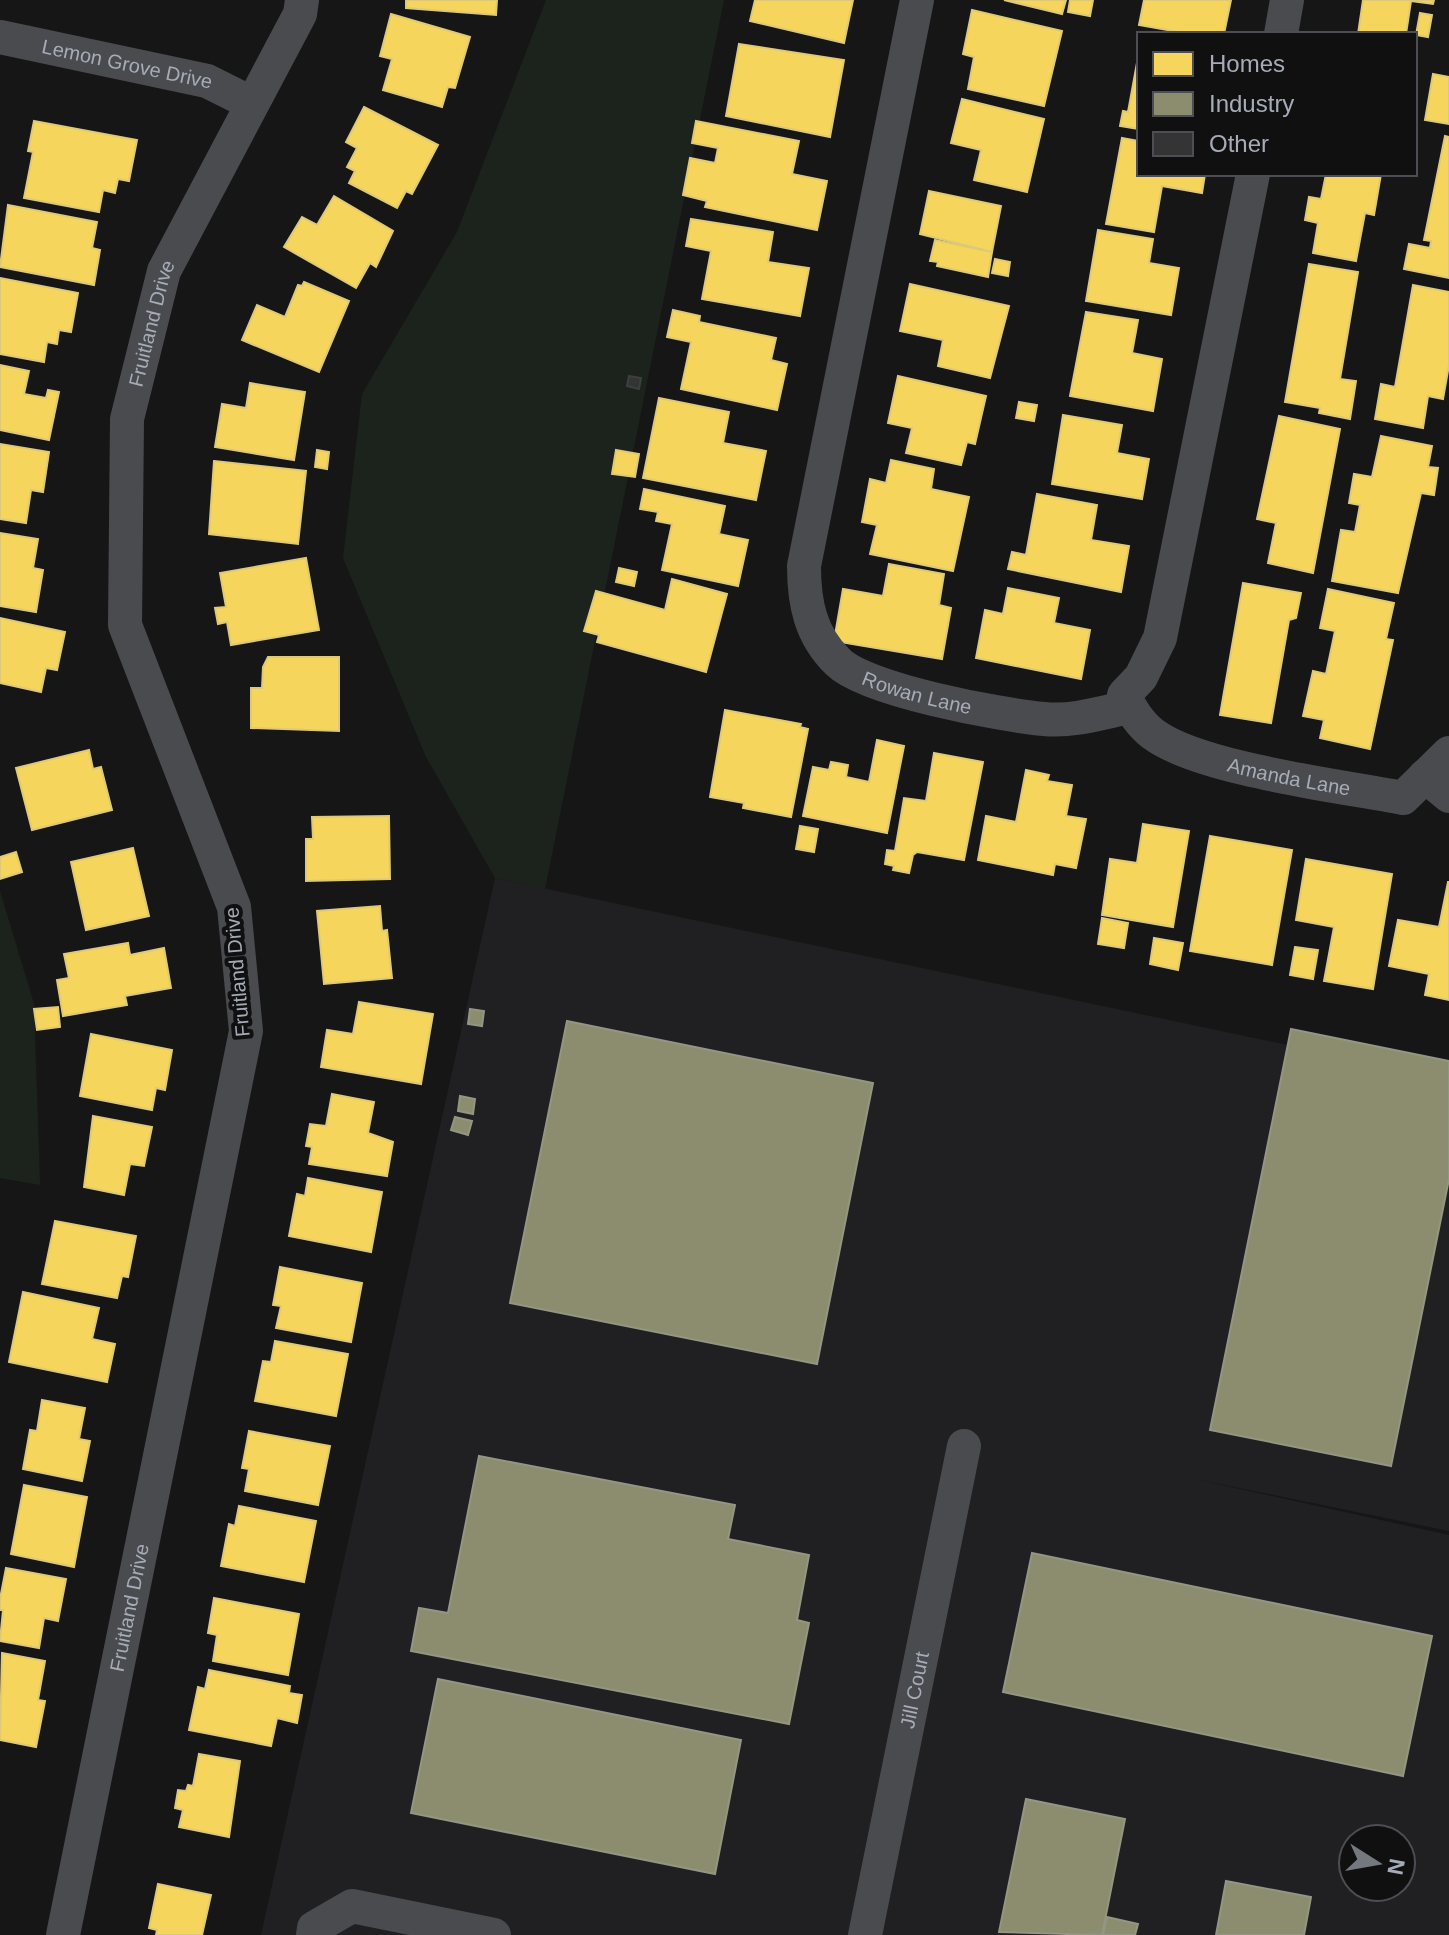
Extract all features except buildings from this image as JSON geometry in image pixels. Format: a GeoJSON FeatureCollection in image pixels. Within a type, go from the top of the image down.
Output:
{"type":"FeatureCollection","features":[{"type":"Feature","properties":{"kind":"street","name":"Fruitland Drive"},"geometry":{"type":"LineString","coordinates":[[63,1935],[246,1031],[234,907],[125,625],[127,419],[164,271],[300,14],[302,0]]}},
{"type":"Feature","properties":{"kind":"street","name":"Rowan Lane"},"geometry":{"type":"LineString","coordinates":[[917,0],[804,566],[804,600],[816,635],[838,663],[869,683],[1044,720],[1075,718],[1129,707]]}},
{"type":"Feature","properties":{"kind":"street"},"geometry":{"type":"LineString","coordinates":[[1281,32],[1287,0]]}},
{"type":"Feature","properties":{"kind":"street","name":"Lemon Grove Drive"},"geometry":{"type":"LineString","coordinates":[[0,37],[207,81],[251,103]]}},
{"type":"Feature","properties":{"kind":"street"},"geometry":{"type":"LineString","coordinates":[[1129,707],[1124,695],[1141,677],[1160,638],[1253,176]]}},
{"type":"Feature","properties":{"kind":"street","name":"Amanda Lane"},"geometry":{"type":"LineString","coordinates":[[1129,707],[1154,734],[1204,758],[1403,798],[1441,775]]}},
{"type":"Feature","properties":{"kind":"street","name":"Jill Court"},"geometry":{"type":"LineString","coordinates":[[865,1935],[964,1446]]}},
{"type":"Feature","properties":{"kind":"street"},"geometry":{"type":"LineString","coordinates":[[313,1935],[314,1928],[352,1906],[494,1935]]}},
{"type":"Feature","properties":{"kind":"shaded area"},"geometry":{"type":"Polygon","coordinates":[[[546,0],[724,0],[545,889],[495,878],[426,757],[343,558],[362,394],[457,232],[546,0]]]}},
{"type":"Feature","properties":{"kind":"shaded area"},"geometry":{"type":"Polygon","coordinates":[[[495,878],[1449,1079],[1449,1531],[1195,1479],[1449,1535],[1449,1935],[261,1935],[495,878]]]}},
{"type":"Feature","properties":{"kind":"shaded area"},"geometry":{"type":"Polygon","coordinates":[[[0,891],[34,1004],[40,1185],[0,1178],[0,891]]]}}]}
